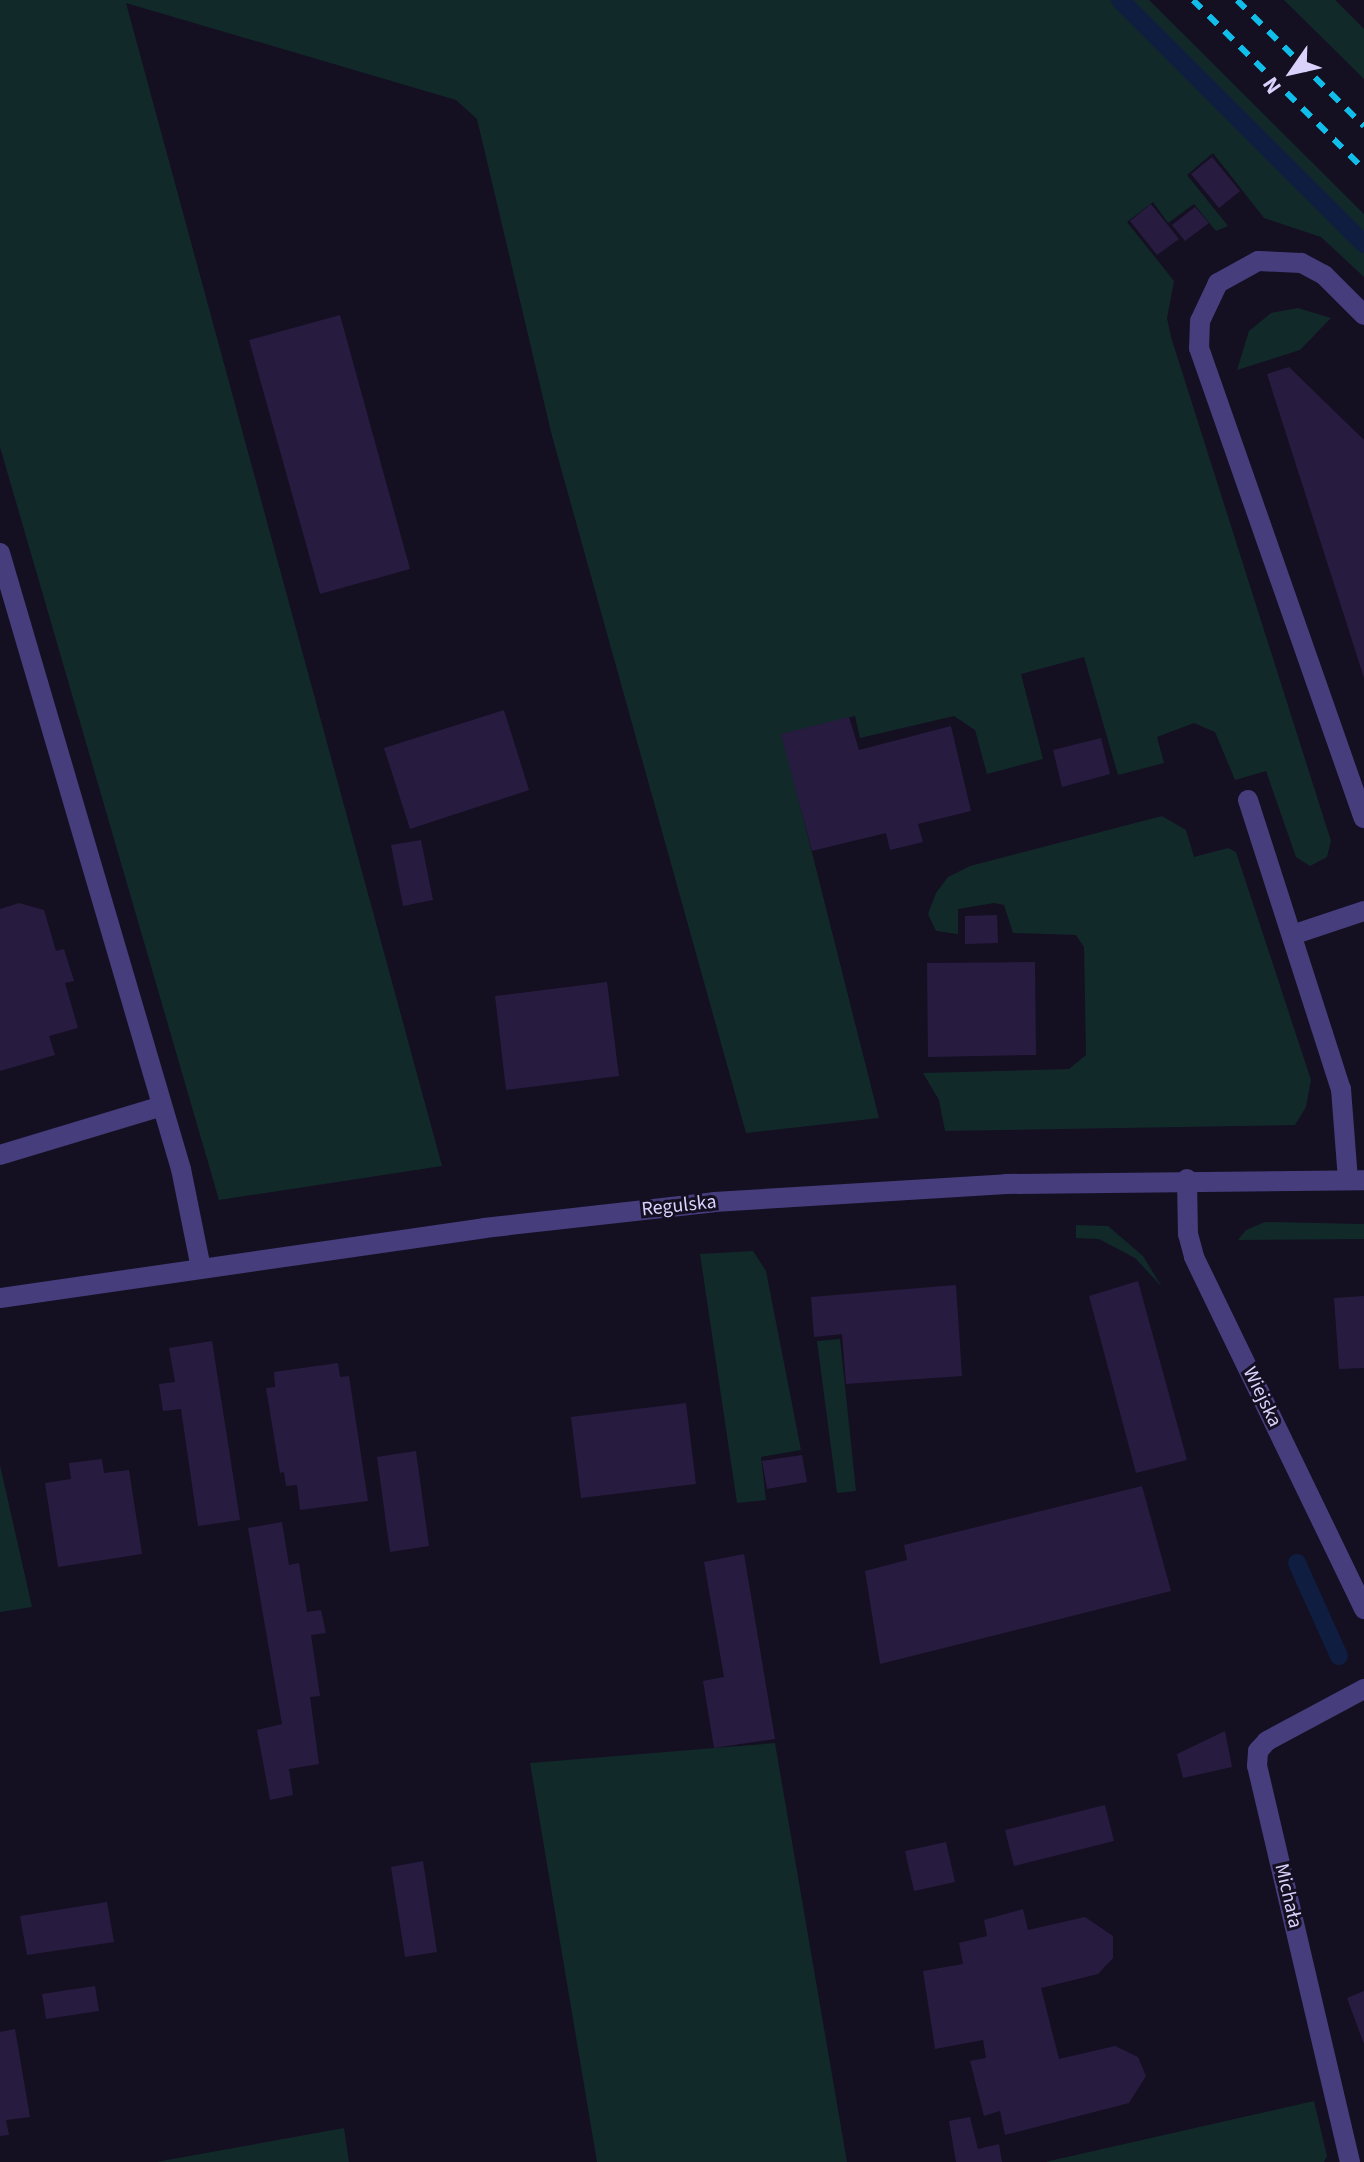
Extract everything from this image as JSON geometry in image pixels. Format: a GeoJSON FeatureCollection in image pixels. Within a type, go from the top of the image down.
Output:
{"type":"FeatureCollection","features":[{"type":"Feature","properties":{"kind":"street"},"geometry":{"type":"LineString","coordinates":[[1364,315],[1324,275],[1301,263],[1258,261],[1218,283],[1200,321],[1199,348],[1364,818]]}},
{"type":"Feature","properties":{"kind":"street"},"geometry":{"type":"LineString","coordinates":[[0,553],[162,1106],[201,1268]]}},
{"type":"Feature","properties":{"kind":"street"},"geometry":{"type":"LineString","coordinates":[[1248,800],[1341,1089],[1356,1180]]}},
{"type":"Feature","properties":{"kind":"street"},"geometry":{"type":"LineString","coordinates":[[1292,935],[1364,911]]}},
{"type":"Feature","properties":{"kind":"street"},"geometry":{"type":"LineString","coordinates":[[0,1155],[162,1106]]}},
{"type":"Feature","properties":{"kind":"street","name":"Regulska"},"geometry":{"type":"LineString","coordinates":[[0,1298],[484,1228],[714,1202],[877,1189],[1187,1179],[1356,1180]]}},
{"type":"Feature","properties":{"kind":"street","name":"Wiejska"},"geometry":{"type":"LineString","coordinates":[[1187,1179],[1188,1234],[1194,1257],[1364,1609]]}},
{"type":"Feature","properties":{"kind":"street","name":"Michała"},"geometry":{"type":"LineString","coordinates":[[1350,2162],[1257,1766],[1258,1751],[1269,1739],[1364,1689]]}},
{"type":"Feature","properties":{"kind":"green space"},"geometry":{"type":"Polygon","coordinates":[[[0,0],[1149,0],[1364,214],[1364,277],[1321,237],[1264,218],[1213,153],[1187,175],[1228,226],[1216,231],[1194,204],[1168,223],[1153,202],[1127,222],[1174,281],[1167,318],[1171,337],[1331,841],[1327,857],[1310,866],[1296,857],[1266,771],[1235,780],[1215,732],[1194,723],[1157,737],[1164,763],[1118,775],[1084,657],[1021,674],[1043,759],[987,774],[975,730],[954,716],[860,738],[855,716],[782,734],[879,1118],[746,1133],[552,436],[477,119],[456,100],[126,3],[442,1166],[219,1200],[0,447],[0,0]]]}},
{"type":"Feature","properties":{"kind":"green space"},"geometry":{"type":"Polygon","coordinates":[[[1284,0],[1335,0],[1364,29],[1364,79],[1284,0]]]}},
{"type":"Feature","properties":{"kind":"green space"},"geometry":{"type":"Polygon","coordinates":[[[1298,308],[1331,318],[1300,350],[1237,370],[1249,331],[1271,313],[1298,308]]]}},
{"type":"Feature","properties":{"kind":"green space"},"geometry":{"type":"Polygon","coordinates":[[[1162,816],[1186,830],[1194,857],[1228,848],[1236,852],[1311,1080],[1306,1107],[1295,1125],[945,1131],[939,1100],[923,1073],[1069,1069],[1086,1055],[1084,947],[1076,935],[1013,933],[1004,905],[994,903],[958,909],[958,934],[936,931],[928,914],[936,893],[948,877],[970,866],[1162,816]]]}},
{"type":"Feature","properties":{"kind":"green space"},"geometry":{"type":"Polygon","coordinates":[[[1265,1222],[1364,1224],[1364,1239],[1238,1240],[1246,1230],[1265,1222]]]}},
{"type":"Feature","properties":{"kind":"green space"},"geometry":{"type":"Polygon","coordinates":[[[1076,1225],[1108,1226],[1143,1256],[1162,1287],[1135,1258],[1099,1239],[1076,1238],[1076,1225]]]}},
{"type":"Feature","properties":{"kind":"green space"},"geometry":{"type":"Polygon","coordinates":[[[753,1251],[766,1271],[801,1450],[761,1457],[766,1500],[737,1503],[700,1254],[753,1251]]]}},
{"type":"Feature","properties":{"kind":"green space"},"geometry":{"type":"Polygon","coordinates":[[[840,1339],[856,1491],[837,1493],[817,1341],[840,1339]]]}},
{"type":"Feature","properties":{"kind":"green space"},"geometry":{"type":"Polygon","coordinates":[[[0,1465],[32,1607],[0,1612],[0,1465]]]}},
{"type":"Feature","properties":{"kind":"green space"},"geometry":{"type":"Polygon","coordinates":[[[775,1743],[847,2162],[597,2162],[530,1763],[775,1743]]]}},
{"type":"Feature","properties":{"kind":"green space"},"geometry":{"type":"Polygon","coordinates":[[[1314,2101],[1327,2156],[1324,2162],[1045,2162],[1314,2101]]]}},
{"type":"Feature","properties":{"kind":"green space"},"geometry":{"type":"Polygon","coordinates":[[[344,2128],[349,2162],[156,2162],[344,2128]]]}},
{"type":"Feature","properties":{"kind":"building"},"geometry":{"type":"Polygon","coordinates":[[[1212,157],[1240,191],[1219,208],[1191,174],[1212,157]]]}},
{"type":"Feature","properties":{"kind":"building"},"geometry":{"type":"Polygon","coordinates":[[[1151,204],[1179,239],[1157,255],[1130,221],[1151,204]]]}},
{"type":"Feature","properties":{"kind":"building"},"geometry":{"type":"Polygon","coordinates":[[[1195,207],[1209,223],[1185,241],[1172,225],[1195,207]]]}},
{"type":"Feature","properties":{"kind":"building"},"geometry":{"type":"Polygon","coordinates":[[[340,315],[410,569],[320,594],[249,340],[340,315]]]}},
{"type":"Feature","properties":{"kind":"building"},"geometry":{"type":"Polygon","coordinates":[[[1289,367],[1364,440],[1364,678],[1267,374],[1289,367]]]}},
{"type":"Feature","properties":{"kind":"building"},"geometry":{"type":"Polygon","coordinates":[[[504,710],[529,790],[410,829],[384,748],[504,710]]]}},
{"type":"Feature","properties":{"kind":"building"},"geometry":{"type":"Polygon","coordinates":[[[849,717],[859,750],[951,726],[971,811],[918,824],[923,842],[890,850],[886,833],[812,851],[781,734],[849,717]]]}},
{"type":"Feature","properties":{"kind":"building"},"geometry":{"type":"Polygon","coordinates":[[[1101,738],[1110,774],[1062,787],[1053,750],[1101,738]]]}},
{"type":"Feature","properties":{"kind":"building"},"geometry":{"type":"Polygon","coordinates":[[[421,840],[433,900],[403,906],[391,845],[421,840]]]}},
{"type":"Feature","properties":{"kind":"building"},"geometry":{"type":"Polygon","coordinates":[[[19,903],[44,910],[56,951],[64,949],[74,981],[65,983],[78,1028],[49,1036],[55,1055],[0,1071],[0,909],[19,903]]]}},
{"type":"Feature","properties":{"kind":"building"},"geometry":{"type":"Polygon","coordinates":[[[997,915],[998,943],[965,944],[965,916],[997,915]]]}},
{"type":"Feature","properties":{"kind":"building"},"geometry":{"type":"Polygon","coordinates":[[[1035,962],[1036,1055],[928,1057],[927,963],[1035,962]]]}},
{"type":"Feature","properties":{"kind":"building"},"geometry":{"type":"Polygon","coordinates":[[[607,982],[619,1076],[506,1090],[495,996],[607,982]]]}},
{"type":"Feature","properties":{"kind":"building"},"geometry":{"type":"Polygon","coordinates":[[[1138,1281],[1187,1460],[1136,1473],[1089,1296],[1138,1281]]]}},
{"type":"Feature","properties":{"kind":"building"},"geometry":{"type":"Polygon","coordinates":[[[956,1285],[962,1376],[846,1384],[842,1334],[814,1337],[811,1297],[956,1285]]]}},
{"type":"Feature","properties":{"kind":"building"},"geometry":{"type":"Polygon","coordinates":[[[1364,1296],[1364,1368],[1339,1369],[1334,1298],[1364,1296]]]}},
{"type":"Feature","properties":{"kind":"building"},"geometry":{"type":"Polygon","coordinates":[[[212,1341],[240,1520],[198,1526],[181,1409],[163,1411],[159,1384],[175,1382],[169,1348],[212,1341]]]}},
{"type":"Feature","properties":{"kind":"building"},"geometry":{"type":"Polygon","coordinates":[[[338,1363],[340,1377],[349,1376],[368,1501],[300,1510],[297,1485],[286,1486],[284,1472],[280,1473],[266,1388],[275,1387],[274,1372],[338,1363]]]}},
{"type":"Feature","properties":{"kind":"building"},"geometry":{"type":"Polygon","coordinates":[[[686,1403],[696,1484],[581,1498],[571,1417],[686,1403]]]}},
{"type":"Feature","properties":{"kind":"building"},"geometry":{"type":"Polygon","coordinates":[[[416,1451],[429,1546],[390,1552],[377,1457],[416,1451]]]}},
{"type":"Feature","properties":{"kind":"building"},"geometry":{"type":"Polygon","coordinates":[[[802,1455],[807,1482],[767,1489],[762,1461],[802,1455]]]}},
{"type":"Feature","properties":{"kind":"building"},"geometry":{"type":"Polygon","coordinates":[[[102,1459],[104,1473],[129,1470],[142,1554],[58,1567],[45,1483],[71,1479],[69,1463],[102,1459]]]}},
{"type":"Feature","properties":{"kind":"building"},"geometry":{"type":"Polygon","coordinates":[[[1142,1486],[1171,1591],[880,1664],[865,1571],[907,1560],[904,1545],[1142,1486]]]}},
{"type":"Feature","properties":{"kind":"building"},"geometry":{"type":"Polygon","coordinates":[[[282,1522],[289,1565],[299,1563],[307,1612],[321,1610],[326,1633],[311,1635],[320,1696],[310,1697],[319,1764],[289,1769],[293,1795],[270,1800],[257,1730],[282,1724],[248,1528],[282,1522]]]}},
{"type":"Feature","properties":{"kind":"building"},"geometry":{"type":"Polygon","coordinates":[[[744,1554],[775,1739],[714,1748],[703,1681],[724,1677],[704,1562],[744,1554]]]}},
{"type":"Feature","properties":{"kind":"building"},"geometry":{"type":"Polygon","coordinates":[[[1225,1731],[1232,1767],[1183,1778],[1177,1754],[1225,1731]]]}},
{"type":"Feature","properties":{"kind":"building"},"geometry":{"type":"Polygon","coordinates":[[[1105,1805],[1114,1841],[1014,1866],[1005,1830],[1105,1805]]]}},
{"type":"Feature","properties":{"kind":"building"},"geometry":{"type":"Polygon","coordinates":[[[946,1842],[955,1882],[914,1891],[905,1851],[946,1842]]]}},
{"type":"Feature","properties":{"kind":"building"},"geometry":{"type":"Polygon","coordinates":[[[423,1861],[437,1952],[405,1957],[391,1867],[423,1861]]]}},
{"type":"Feature","properties":{"kind":"building"},"geometry":{"type":"Polygon","coordinates":[[[107,1902],[114,1942],[27,1955],[20,1916],[107,1902]]]}},
{"type":"Feature","properties":{"kind":"building"},"geometry":{"type":"Polygon","coordinates":[[[1023,1909],[1028,1930],[1085,1917],[1113,1936],[1113,1958],[1098,1974],[1041,1988],[1059,2059],[1115,2046],[1138,2057],[1146,2076],[1129,2103],[1005,2135],[1000,2111],[984,2116],[970,2061],[986,2058],[983,2040],[935,2049],[923,1971],[963,1964],[959,1943],[987,1936],[984,1920],[1023,1909]]]}},
{"type":"Feature","properties":{"kind":"building"},"geometry":{"type":"Polygon","coordinates":[[[95,1986],[99,2011],[46,2019],[42,1994],[95,1986]]]}},
{"type":"Feature","properties":{"kind":"building"},"geometry":{"type":"Polygon","coordinates":[[[1364,1991],[1364,2044],[1347,1998],[1364,1991]]]}},
{"type":"Feature","properties":{"kind":"building"},"geometry":{"type":"Polygon","coordinates":[[[15,2029],[30,2117],[6,2120],[9,2135],[0,2136],[0,2032],[15,2029]]]}},
{"type":"Feature","properties":{"kind":"building"},"geometry":{"type":"Polygon","coordinates":[[[970,2117],[978,2149],[999,2144],[1002,2162],[956,2162],[949,2121],[970,2117]]]}},
{"type":"Feature","properties":{"kind":"waterway"},"geometry":{"type":"LineString","coordinates":[[1120,0],[1364,244]]}},
{"type":"Feature","properties":{"kind":"waterway"},"geometry":{"type":"LineString","coordinates":[[1297,1563],[1339,1656]]}},
{"type":"Feature","properties":{"kind":"railway"},"geometry":{"type":"LineString","coordinates":[[1193,0],[1364,169]]}},
{"type":"Feature","properties":{"kind":"railway"},"geometry":{"type":"LineString","coordinates":[[1237,0],[1364,126]]}}]}
